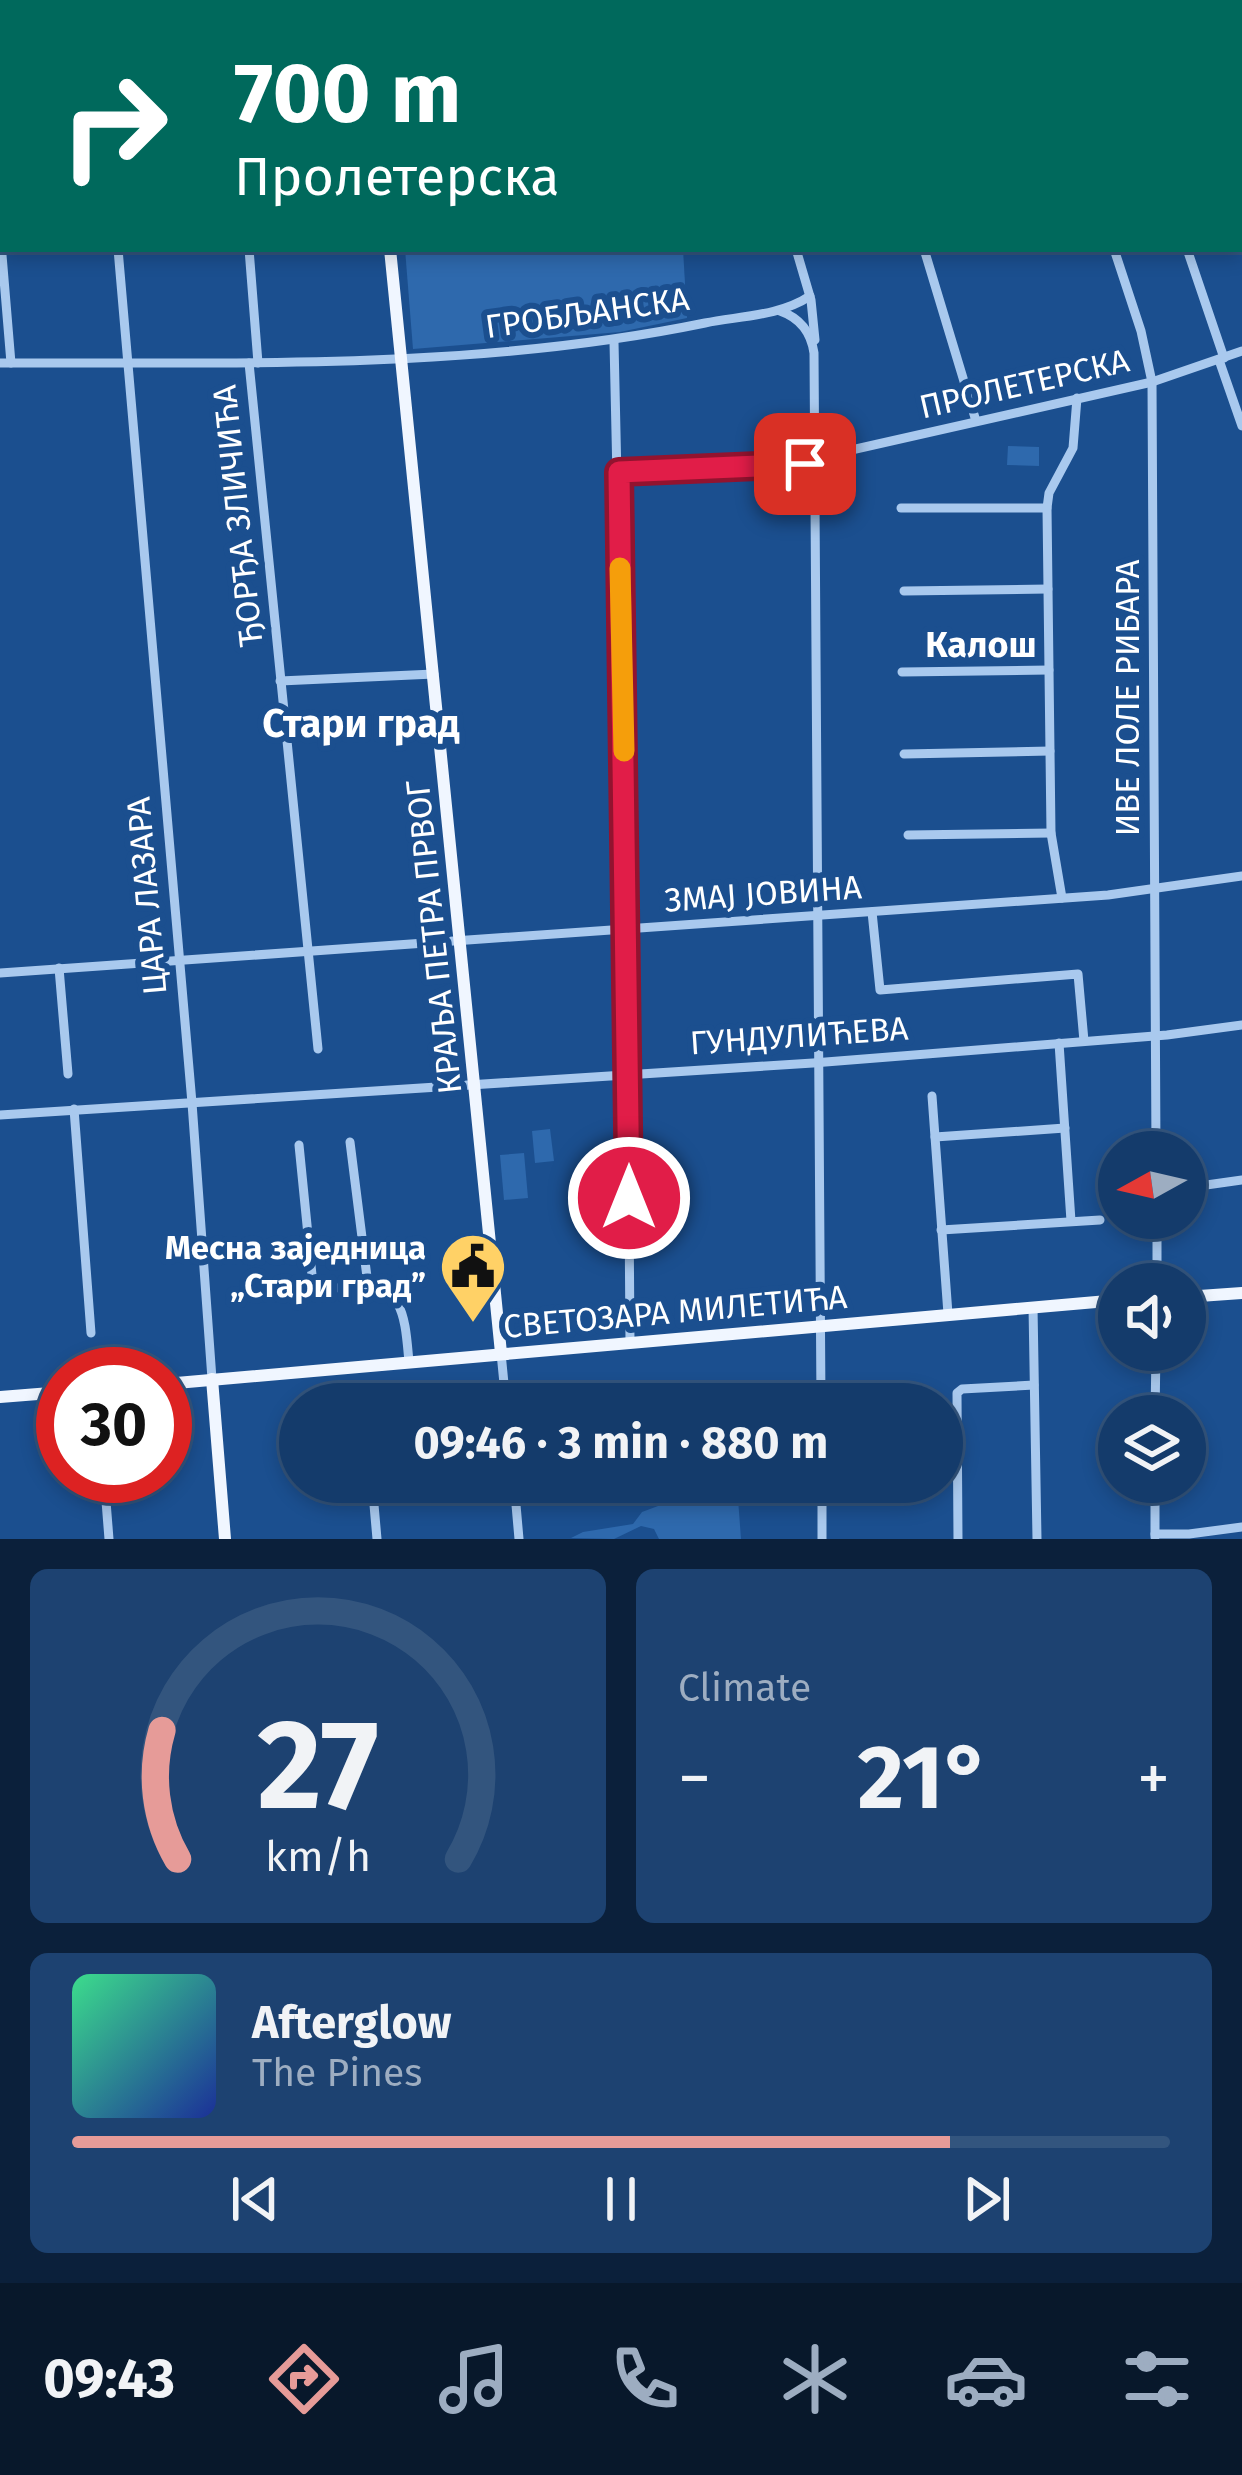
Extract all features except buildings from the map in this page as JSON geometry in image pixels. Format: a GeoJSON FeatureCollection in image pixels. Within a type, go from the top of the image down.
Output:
{"type":"FeatureCollection","features":[{"type":"Feature","properties":{"kind":"main road","name":"КРАЉА ПЕТРА ПРВОГ"},"geometry":{"type":"LineString","coordinates":[[390,252],[501,1353]]}},
{"type":"Feature","properties":{"kind":"main road"},"geometry":{"type":"LineString","coordinates":[[1206,1296],[1242,1293]]}},
{"type":"Feature","properties":{"kind":"main road","name":"СВЕТОЗАРА МИЛЕТИЋА"},"geometry":{"type":"LineString","coordinates":[[192,1381],[1098,1302]]}},
{"type":"Feature","properties":{"kind":"main road","name":"ЦАРА ЛАЗАРА"},"geometry":{"type":"LineString","coordinates":[[212,1379],[225,1539]]}},
{"type":"Feature","properties":{"kind":"main road"},"geometry":{"type":"LineString","coordinates":[[0,1396],[36,1394]]}},
{"type":"Feature","properties":{"kind":"street"},"geometry":{"type":"LineString","coordinates":[[1,252],[5,363]]}},
{"type":"Feature","properties":{"kind":"street","name":"ЦАРА ЛАЗАРА"},"geometry":{"type":"LineString","coordinates":[[118,252],[212,1379]]}},
{"type":"Feature","properties":{"kind":"street","name":"ЂОРЂА ЗЛИЧИЋА"},"geometry":{"type":"LineString","coordinates":[[249,252],[253,363],[280,681],[318,1049]]}},
{"type":"Feature","properties":{"kind":"street"},"geometry":{"type":"LineString","coordinates":[[797,252],[816,326],[821,1383]]}},
{"type":"Feature","properties":{"kind":"street"},"geometry":{"type":"LineString","coordinates":[[925,252],[976,421]]}},
{"type":"Feature","properties":{"kind":"street","name":"ИВЕ ЛОЛЕ РИБАРА"},"geometry":{"type":"LineString","coordinates":[[1115,252],[1141,331],[1151,382],[1156,1131]]}},
{"type":"Feature","properties":{"kind":"street"},"geometry":{"type":"LineString","coordinates":[[1188,252],[1242,426]]}},
{"type":"Feature","properties":{"kind":"street","name":"ГРОБЉАНСКА"},"geometry":{"type":"LineString","coordinates":[[5,363],[400,361],[614,342],[779,311],[810,296]]}},
{"type":"Feature","properties":{"kind":"street"},"geometry":{"type":"LineString","coordinates":[[779,311],[796,319],[813,346]]}},
{"type":"Feature","properties":{"kind":"street"},"geometry":{"type":"LineString","coordinates":[[614,342],[630,1342]]}},
{"type":"Feature","properties":{"kind":"street","name":"ПРОЛЕТЕРСКА"},"geometry":{"type":"LineString","coordinates":[[619,472],[815,460],[1151,382],[1242,351]]}},
{"type":"Feature","properties":{"kind":"street"},"geometry":{"type":"LineString","coordinates":[[1062,898],[1051,833],[1047,508],[1049,493],[1073,448],[1077,398]]}},
{"type":"Feature","properties":{"kind":"street"},"geometry":{"type":"LineString","coordinates":[[901,508],[1047,508]]}},
{"type":"Feature","properties":{"kind":"street"},"geometry":{"type":"LineString","coordinates":[[904,591],[1048,589]]}},
{"type":"Feature","properties":{"kind":"street"},"geometry":{"type":"LineString","coordinates":[[902,672],[1049,670]]}},
{"type":"Feature","properties":{"kind":"street"},"geometry":{"type":"LineString","coordinates":[[280,681],[434,674]]}},
{"type":"Feature","properties":{"kind":"street"},"geometry":{"type":"LineString","coordinates":[[904,754],[1050,751]]}},
{"type":"Feature","properties":{"kind":"street"},"geometry":{"type":"LineString","coordinates":[[908,835],[1051,833]]}},
{"type":"Feature","properties":{"kind":"street","name":"ЗМАЈ ЈОВИНА"},"geometry":{"type":"LineString","coordinates":[[0,973],[1062,898],[1242,876]]}},
{"type":"Feature","properties":{"kind":"street"},"geometry":{"type":"LineString","coordinates":[[872,912],[880,990],[1078,974],[1084,1041]]}},
{"type":"Feature","properties":{"kind":"street"},"geometry":{"type":"LineString","coordinates":[[59,968],[68,1074]]}},
{"type":"Feature","properties":{"kind":"street","name":"ГУНДУЛИЋЕВА"},"geometry":{"type":"LineString","coordinates":[[0,1115],[820,1062],[1242,1024]]}},
{"type":"Feature","properties":{"kind":"street"},"geometry":{"type":"LineString","coordinates":[[1059,1043],[1071,1221]]}},
{"type":"Feature","properties":{"kind":"street"},"geometry":{"type":"LineString","coordinates":[[932,1096],[948,1314]]}},
{"type":"Feature","properties":{"kind":"street"},"geometry":{"type":"LineString","coordinates":[[74,1109],[91,1333]]}},
{"type":"Feature","properties":{"kind":"street"},"geometry":{"type":"LineString","coordinates":[[935,1137],[1064,1128]]}},
{"type":"Feature","properties":{"kind":"street"},"geometry":{"type":"LineString","coordinates":[[350,1142],[368,1285]]}},
{"type":"Feature","properties":{"kind":"street"},"geometry":{"type":"LineString","coordinates":[[299,1145],[314,1285],[322,1289],[368,1285],[386,1292],[401,1308],[409,1362]]}},
{"type":"Feature","properties":{"kind":"street"},"geometry":{"type":"LineString","coordinates":[[1206,1184],[1242,1180]]}},
{"type":"Feature","properties":{"kind":"street"},"geometry":{"type":"LineString","coordinates":[[941,1230],[1098,1220]]}},
{"type":"Feature","properties":{"kind":"street"},"geometry":{"type":"LineString","coordinates":[[1033,1307],[1036,1539]]}},
{"type":"Feature","properties":{"kind":"street","name":"КРАЉА ПЕТРА ПРВОГ"},"geometry":{"type":"LineString","coordinates":[[501,1353],[504,1383]]}},
{"type":"Feature","properties":{"kind":"street"},"geometry":{"type":"LineString","coordinates":[[958,1539],[957,1393],[1034,1385]]}},
{"type":"Feature","properties":{"kind":"street"},"geometry":{"type":"LineString","coordinates":[[106,1503],[109,1539]]}},
{"type":"Feature","properties":{"kind":"street"},"geometry":{"type":"LineString","coordinates":[[374,1503],[377,1539]]}},
{"type":"Feature","properties":{"kind":"street"},"geometry":{"type":"LineString","coordinates":[[516,1503],[519,1539]]}},
{"type":"Feature","properties":{"kind":"street"},"geometry":{"type":"LineString","coordinates":[[821,1503],[822,1539]]}},
{"type":"Feature","properties":{"kind":"street"},"geometry":{"type":"LineString","coordinates":[[1155,1503],[1155,1537],[1242,1527]]}},
{"type":"Feature","properties":{"kind":"shaded area"},"geometry":{"type":"Polygon","coordinates":[[[405,252],[683,252],[687,318],[620,332],[413,349],[405,252]]]}},
{"type":"Feature","properties":{"kind":"shaded area"},"geometry":{"type":"Polygon","coordinates":[[[1008,446],[1039,447],[1039,466],[1007,465],[1008,446]]]}},
{"type":"Feature","properties":{"kind":"shaded area"},"geometry":{"type":"Polygon","coordinates":[[[550,1129],[554,1161],[535,1163],[532,1131],[550,1129]]]}},
{"type":"Feature","properties":{"kind":"shaded area"},"geometry":{"type":"Polygon","coordinates":[[[524,1153],[528,1198],[504,1200],[500,1155],[524,1153]]]}},
{"type":"Feature","properties":{"kind":"shaded area"},"geometry":{"type":"Polygon","coordinates":[[[738,1503],[741,1539],[659,1539],[654,1529],[641,1526],[614,1539],[571,1538],[633,1524],[642,1512],[658,1506],[738,1503]]]}},
{"type":"Feature","properties":{"kind":"slow traffic"},"geometry":{"type":"LineString","coordinates":[[620,568],[624,751]]}},
{"type":"Feature","properties":{"kind":"place","name":"Месна заједница „Стари град”"},"geometry":{"type":"Point","coordinates":[473,1325]}},
{"type":"Feature","properties":{"kind":"district","name":"Калош"},"geometry":{"type":"Point","coordinates":[981,644]}},
{"type":"Feature","properties":{"kind":"district","name":"Стари град"},"geometry":{"type":"Point","coordinates":[361,723]}},
{"type":"Feature","properties":{"kind":"route"},"geometry":{"type":"LineString","coordinates":[[629,1198],[619,472],[805,464]]}}]}
